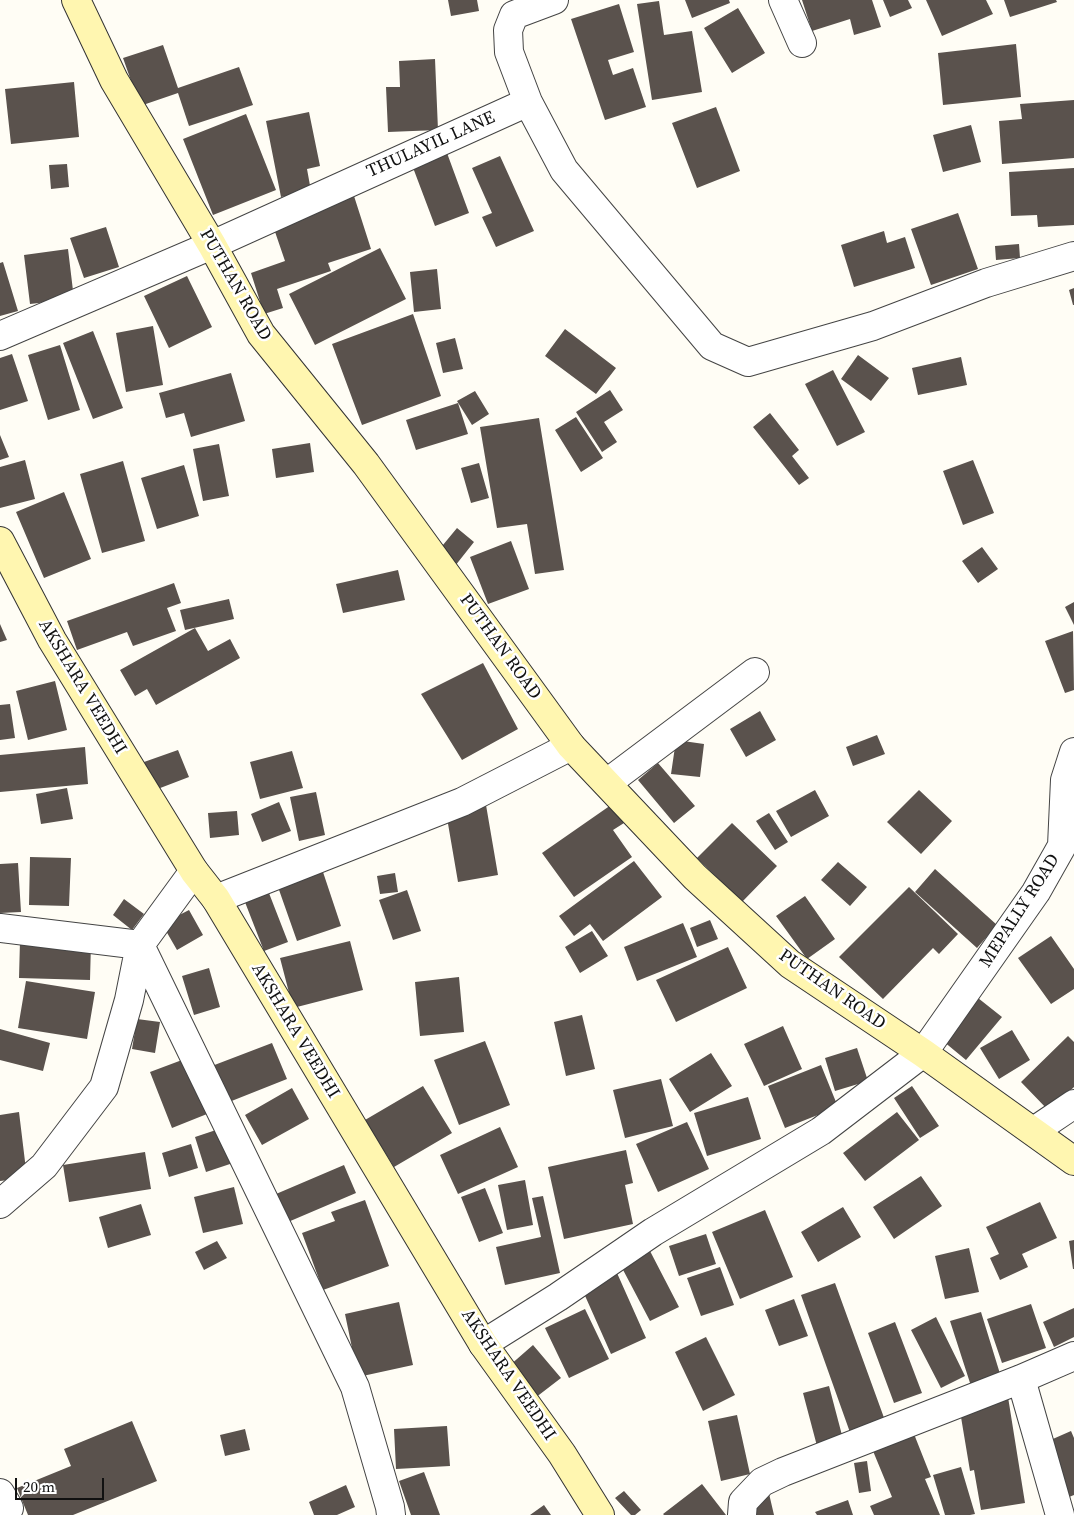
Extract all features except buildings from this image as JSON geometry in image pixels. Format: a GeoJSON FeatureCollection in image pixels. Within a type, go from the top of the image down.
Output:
{"type":"FeatureCollection","features":[{"type":"Feature","properties":{"kind":"street","name":"PUTHAN ROAD"},"geometry":{"type":"LineString","coordinates":[[76,0],[114,80],[212,245],[261,334],[366,464],[572,746],[695,877],[790,964],[922,1053],[1074,1161]]}},
{"type":"Feature","properties":{"kind":"street"},"geometry":{"type":"LineString","coordinates":[[554,0],[510,7],[509,52],[528,102],[564,170],[712,346],[748,362],[873,326],[986,283],[1074,256]]}},
{"type":"Feature","properties":{"kind":"street"},"geometry":{"type":"LineString","coordinates":[[783,0],[802,43]]}},
{"type":"Feature","properties":{"kind":"street","name":"THULAYIL LANE"},"geometry":{"type":"LineString","coordinates":[[0,336],[212,245],[528,102]]}},
{"type":"Feature","properties":{"kind":"street","name":"AKSHARA VEEDHI"},"geometry":{"type":"LineString","coordinates":[[0,540],[52,640],[194,871],[216,899],[483,1344],[562,1454],[600,1515]]}},
{"type":"Feature","properties":{"kind":"street"},"geometry":{"type":"LineString","coordinates":[[607,783],[755,672]]}},
{"type":"Feature","properties":{"kind":"street"},"geometry":{"type":"LineString","coordinates":[[216,899],[462,802],[572,746]]}},
{"type":"Feature","properties":{"kind":"street","name":"MEPALLY ROAD"},"geometry":{"type":"LineString","coordinates":[[483,1344],[558,1297],[653,1232],[821,1131],[922,1053],[1036,892],[1062,846],[1065,780],[1074,752]]}},
{"type":"Feature","properties":{"kind":"street"},"geometry":{"type":"LineString","coordinates":[[0,1204],[44,1166],[104,1086],[129,1000],[140,945],[194,871]]}},
{"type":"Feature","properties":{"kind":"street"},"geometry":{"type":"LineString","coordinates":[[0,928],[140,945]]}},
{"type":"Feature","properties":{"kind":"street"},"geometry":{"type":"LineString","coordinates":[[140,945],[355,1387],[391,1515]]}},
{"type":"Feature","properties":{"kind":"street"},"geometry":{"type":"LineString","coordinates":[[1034,1131],[1074,1104]]}},
{"type":"Feature","properties":{"kind":"street"},"geometry":{"type":"LineString","coordinates":[[742,1515],[743,1502],[762,1482],[1074,1356]]}},
{"type":"Feature","properties":{"kind":"street"},"geometry":{"type":"LineString","coordinates":[[1021,1379],[1063,1505]]}}]}
